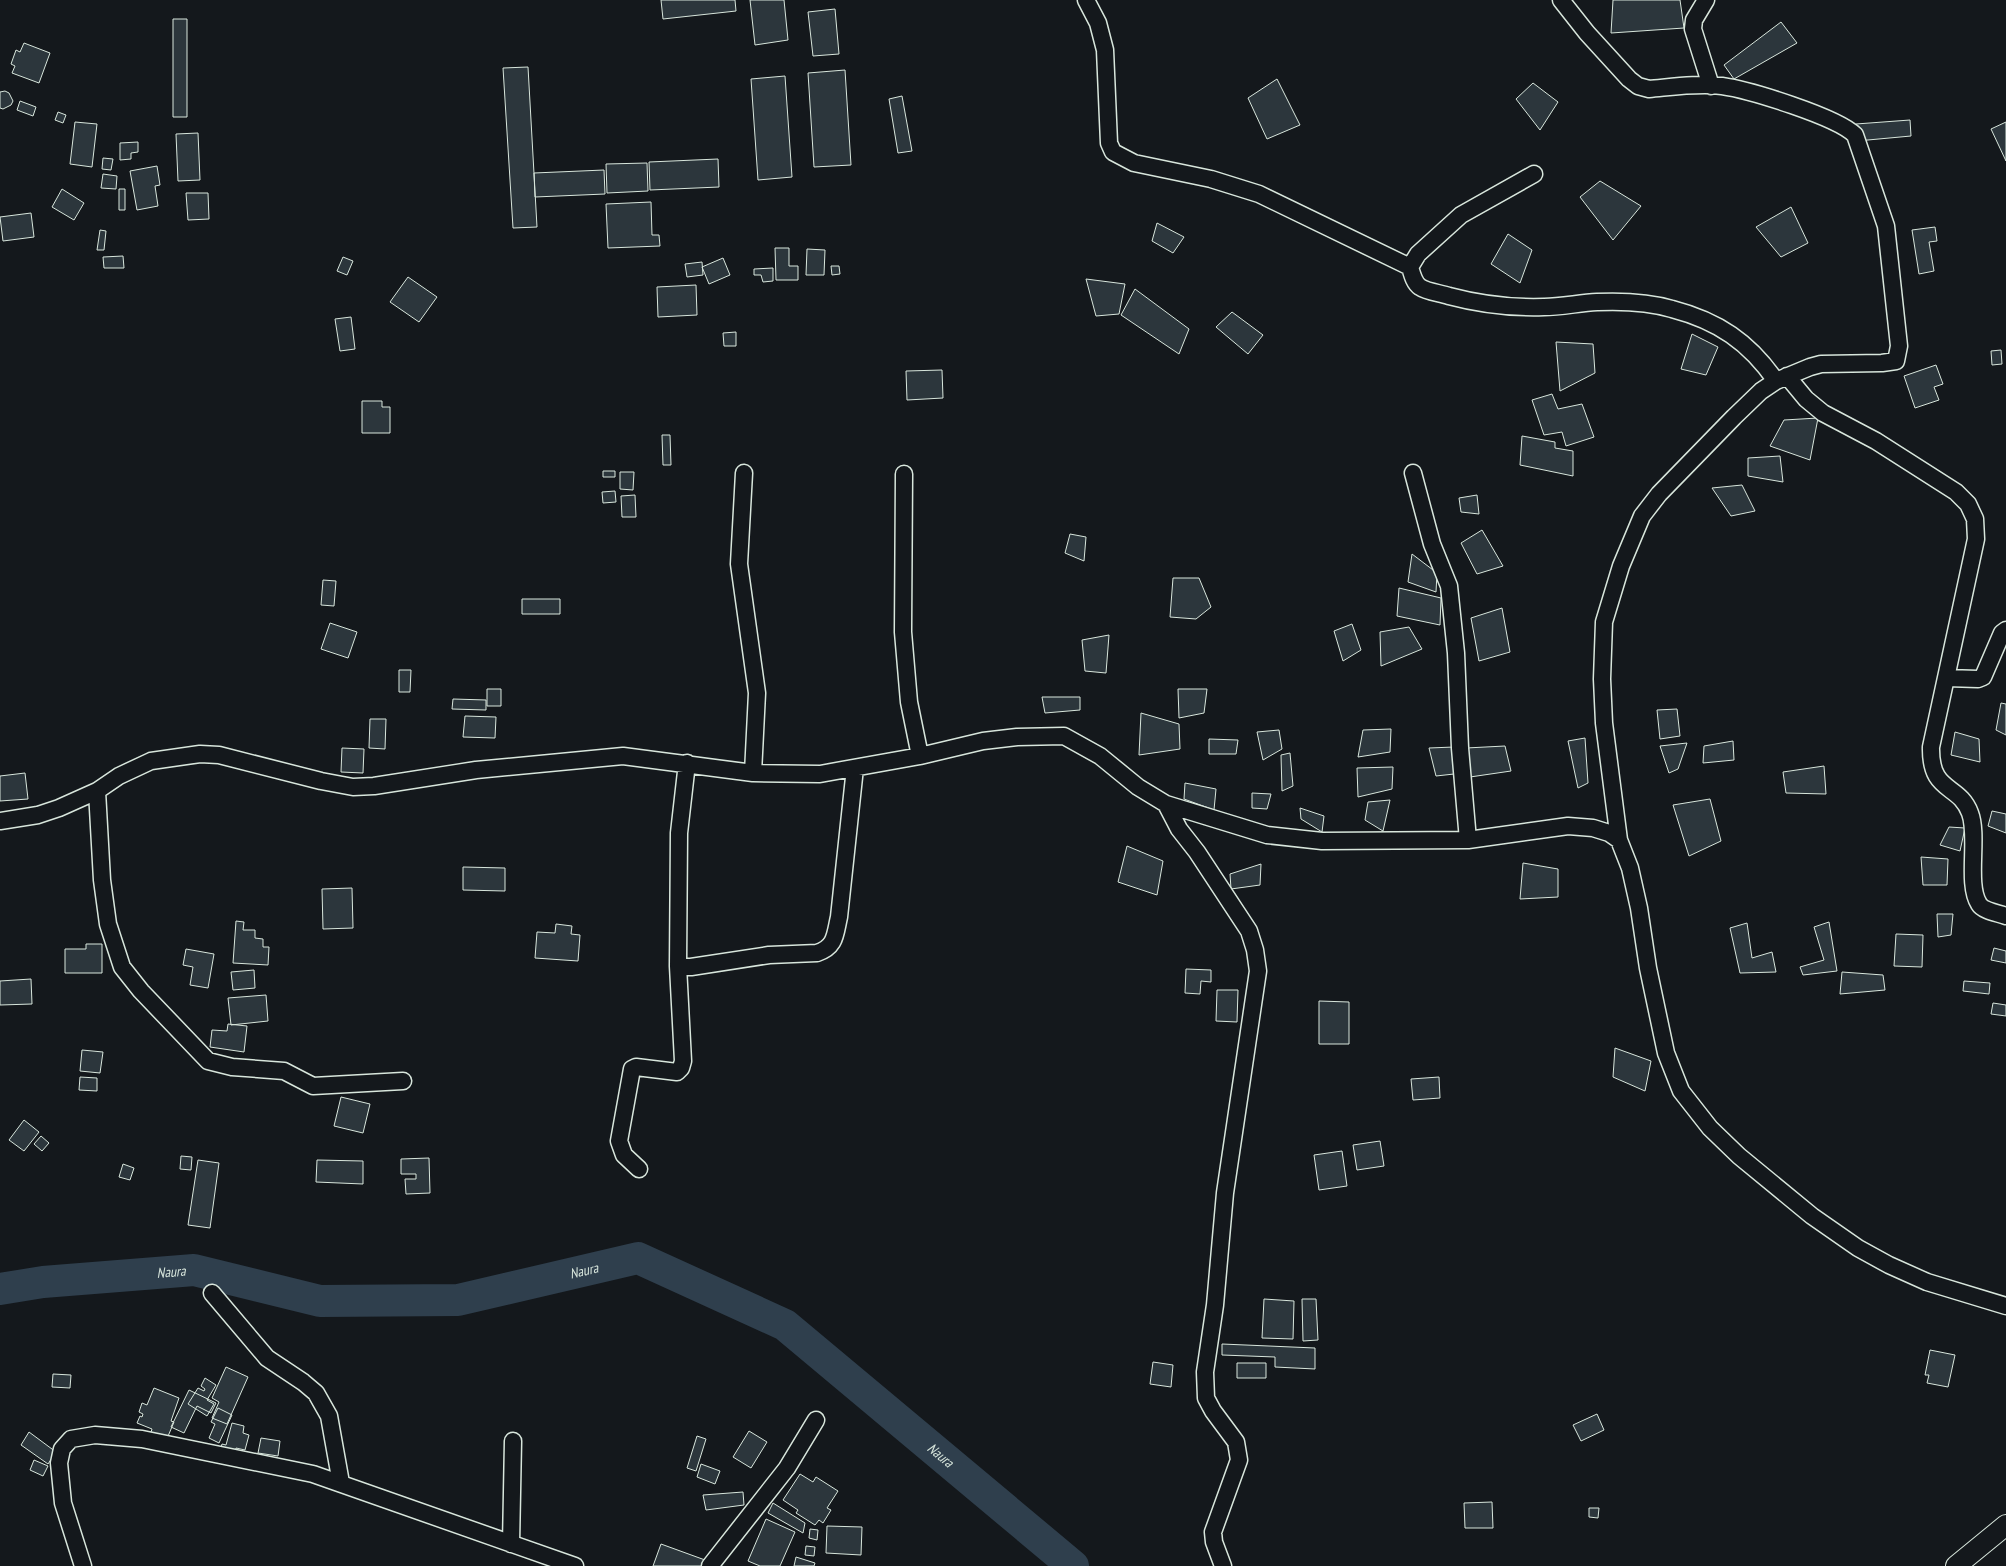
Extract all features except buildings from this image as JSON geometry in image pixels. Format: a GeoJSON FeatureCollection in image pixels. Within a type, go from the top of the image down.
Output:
{"type":"FeatureCollection","features":[{"type":"Feature","properties":{"kind":"street"},"geometry":{"type":"LineString","coordinates":[[1086,0],[1098,23],[1104,43],[1108,137],[1113,152],[1134,164],[1211,179],[1259,194],[1410,268]]}},
{"type":"Feature","properties":{"kind":"street"},"geometry":{"type":"LineString","coordinates":[[1561,0],[1616,66],[1638,86],[1648,89],[1723,86],[1774,100],[1848,128],[1855,135],[1886,226],[1899,346],[1896,361],[1821,364],[1781,378],[1749,403],[1659,494],[1642,516],[1621,566],[1604,622],[1602,678],[1604,723],[1619,840],[1630,868],[1639,908],[1648,968],[1666,1053],[1681,1092],[1710,1128],[1739,1156],[1812,1216],[1858,1248],[1889,1266],[1927,1282],[2006,1306]]}},
{"type":"Feature","properties":{"kind":"street"},"geometry":{"type":"LineString","coordinates":[[1706,0],[1694,20],[1692,29],[1711,86]]}},
{"type":"Feature","properties":{"kind":"street"},"geometry":{"type":"LineString","coordinates":[[1534,174],[1461,215],[1418,254],[1410,268],[1413,278],[1420,287],[1460,299],[1511,306],[1545,308],[1597,302],[1636,303],[1672,308],[1705,320],[1736,338],[1754,352],[1781,378],[1824,413],[1876,441],[1956,492],[1968,504],[1976,519],[1976,539],[1932,747],[1931,762],[1935,776],[1962,800],[1971,815],[1974,886],[1978,903],[1982,907],[2006,916]]}},
{"type":"Feature","properties":{"kind":"street"},"geometry":{"type":"LineString","coordinates":[[744,473],[739,564],[757,685],[753,773]]}},
{"type":"Feature","properties":{"kind":"street"},"geometry":{"type":"LineString","coordinates":[[1413,473],[1432,544],[1448,586],[1456,653],[1460,748],[1468,840]]}},
{"type":"Feature","properties":{"kind":"street"},"geometry":{"type":"LineString","coordinates":[[904,474],[902,632],[909,702],[920,756]]}},
{"type":"Feature","properties":{"kind":"street"},"geometry":{"type":"LineString","coordinates":[[1946,678],[1978,679],[1983,677],[2002,633],[2006,630]]}},
{"type":"Feature","properties":{"kind":"street"},"geometry":{"type":"LineString","coordinates":[[0,821],[38,815],[96,791],[119,776],[151,761],[200,754],[219,755],[321,781],[353,787],[374,786],[476,770],[602,756],[644,757],[753,773],[820,774],[920,756],[983,741],[1016,737],[1064,736],[1100,756],[1138,787],[1166,804],[1267,835],[1322,841],[1468,840],[1568,826],[1593,828],[1609,833],[1619,840]]}},
{"type":"Feature","properties":{"kind":"street"},"geometry":{"type":"LineString","coordinates":[[640,1169],[624,1155],[619,1142],[632,1069],[636,1067],[677,1072],[681,1068],[683,1061],[678,966],[679,832],[686,763]]}},
{"type":"Feature","properties":{"kind":"street"},"geometry":{"type":"LineString","coordinates":[[678,966],[691,967],[742,958],[817,953],[827,950],[833,941],[839,917],[854,768]]}},
{"type":"Feature","properties":{"kind":"street"},"geometry":{"type":"LineString","coordinates":[[96,791],[102,880],[108,924],[122,966],[142,991],[208,1060],[232,1067],[284,1071],[313,1086],[403,1081]]}},
{"type":"Feature","properties":{"kind":"street"},"geometry":{"type":"LineString","coordinates":[[1166,804],[1179,829],[1197,852],[1248,931],[1255,950],[1258,971],[1225,1193],[1215,1305],[1205,1372],[1206,1398],[1213,1411],[1236,1442],[1239,1460],[1213,1532],[1214,1542],[1223,1566]]}},
{"type":"Feature","properties":{"kind":"street"},"geometry":{"type":"LineString","coordinates":[[212,1293],[267,1358],[316,1393],[329,1416],[341,1483]]}},
{"type":"Feature","properties":{"kind":"street"},"geometry":{"type":"LineString","coordinates":[[710,1566],[787,1468],[816,1420]]}},
{"type":"Feature","properties":{"kind":"street"},"geometry":{"type":"LineString","coordinates":[[83,1566],[63,1503],[58,1463],[62,1449],[72,1440],[95,1435],[142,1440],[313,1474],[575,1566]]}},
{"type":"Feature","properties":{"kind":"street"},"geometry":{"type":"LineString","coordinates":[[511,1544],[513,1441]]}},
{"type":"Feature","properties":{"kind":"street"},"geometry":{"type":"LineString","coordinates":[[1956,1566],[2006,1525]]}},
{"type":"Feature","properties":{"kind":"waterway","name":"Naura"},"geometry":{"type":"LineString","coordinates":[[0,1289],[43,1282],[194,1270],[320,1301],[458,1300],[638,1258],[785,1325],[1073,1566]]}}]}
